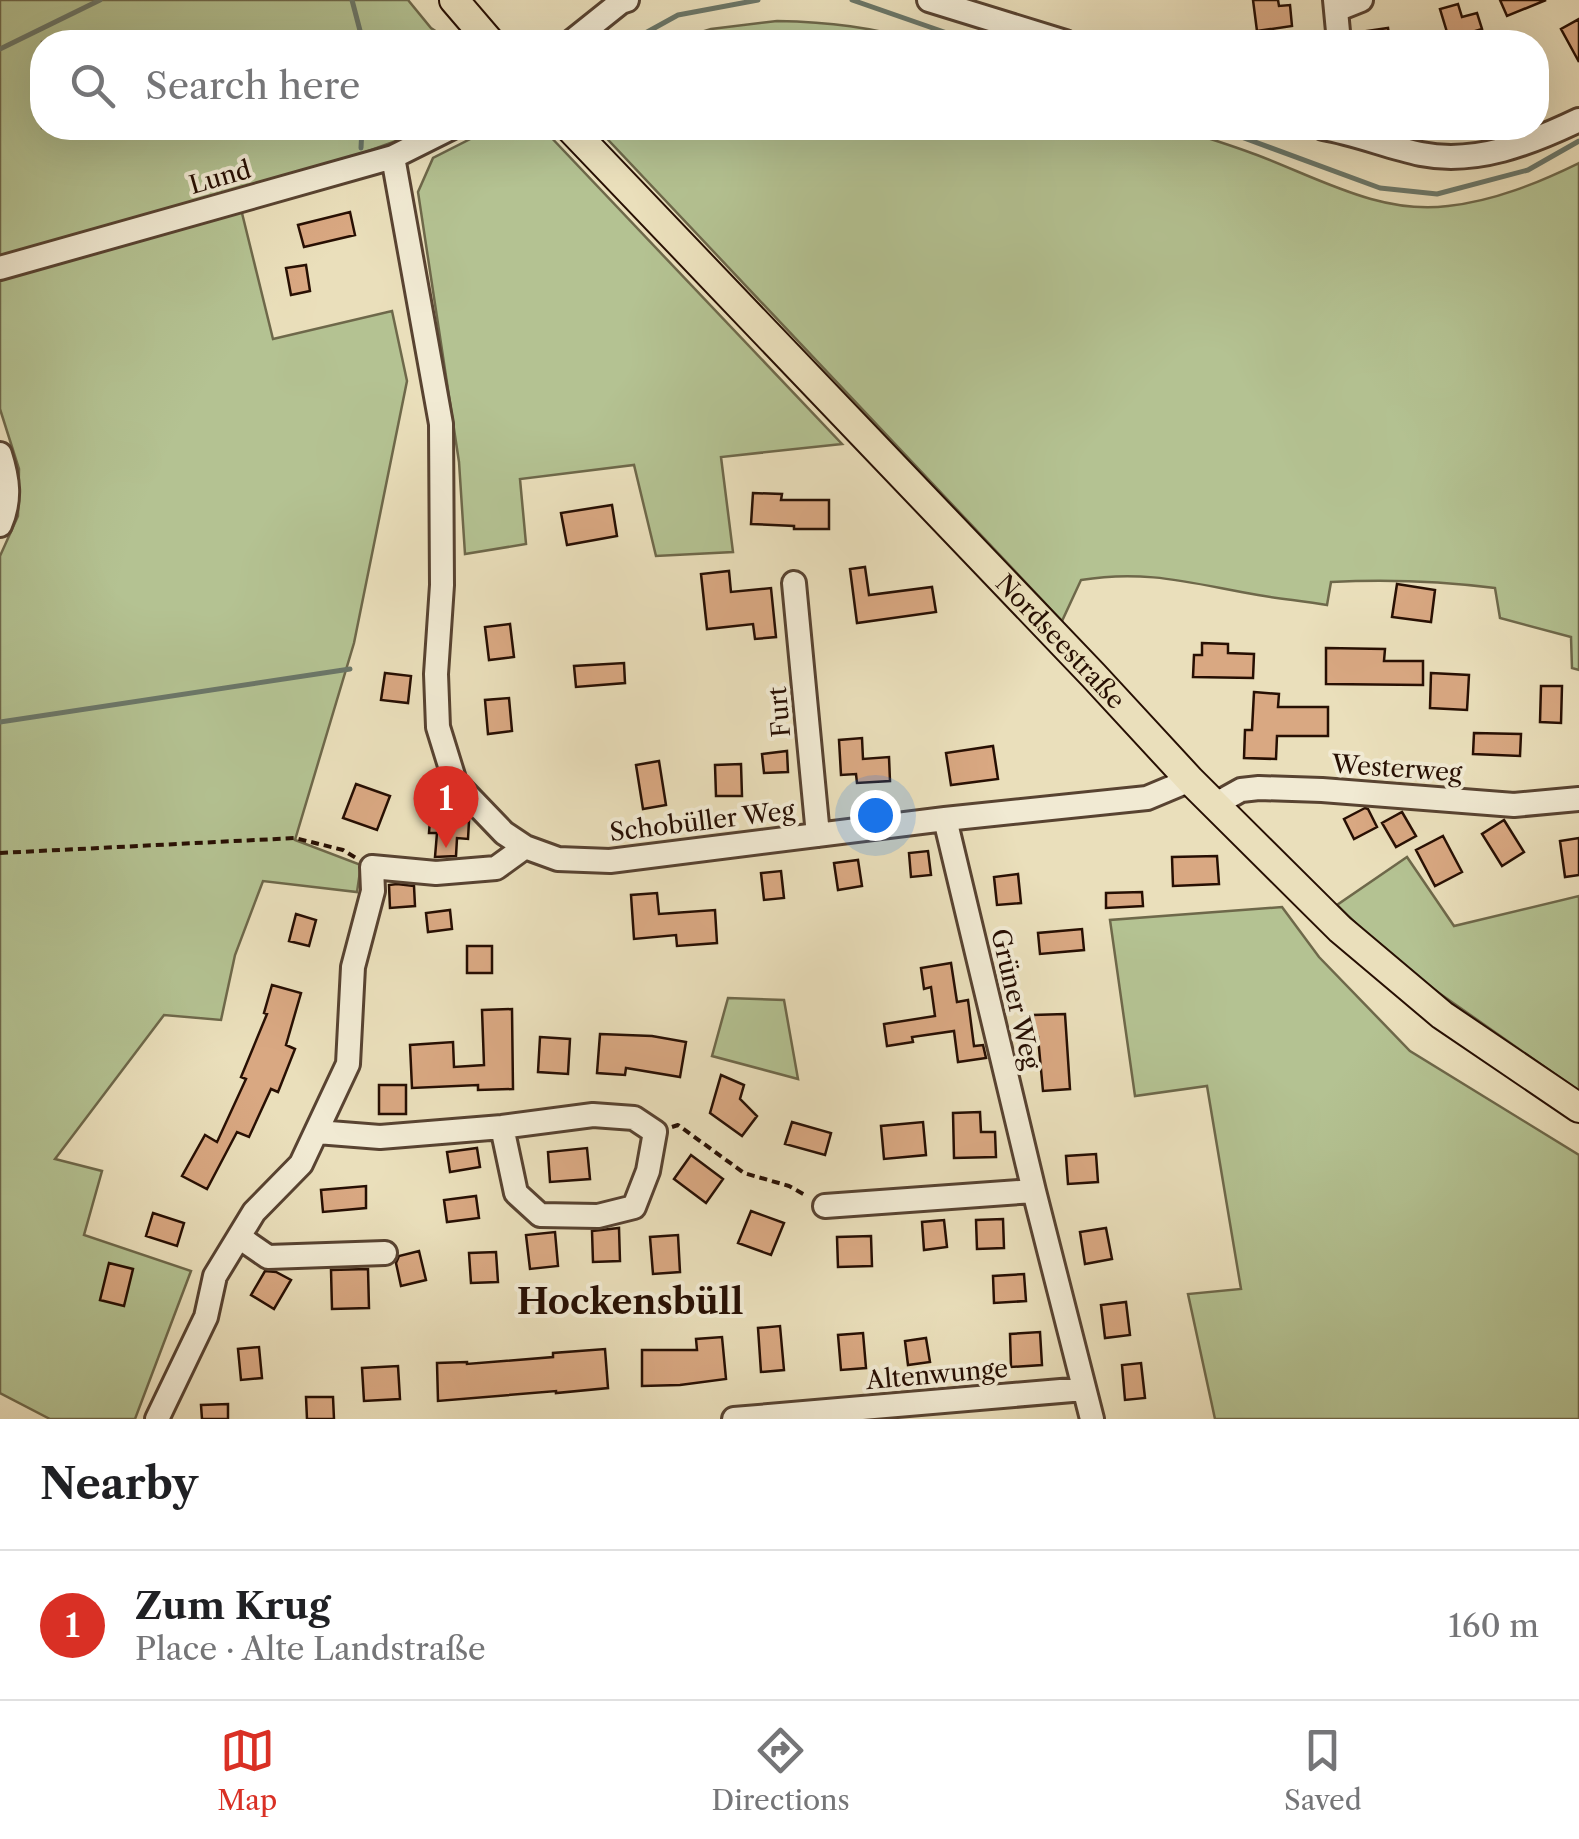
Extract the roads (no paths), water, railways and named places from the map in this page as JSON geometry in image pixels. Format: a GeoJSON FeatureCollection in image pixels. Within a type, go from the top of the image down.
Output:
{"type":"FeatureCollection","features":[{"type":"Feature","properties":{"kind":"main road"},"geometry":{"type":"LineString","coordinates":[[454,0],[480,30]]}},
{"type":"Feature","properties":{"kind":"main road","name":"Nordseestraße"},"geometry":{"type":"LineString","coordinates":[[583,140],[1190,780],[1340,930],[1428,1002],[1579,1108]]}},
{"type":"Feature","properties":{"kind":"street"},"geometry":{"type":"LineString","coordinates":[[929,0],[1026,30]]}},
{"type":"Feature","properties":{"kind":"street"},"geometry":{"type":"LineString","coordinates":[[1339,30],[1336,5],[1361,0]]}},
{"type":"Feature","properties":{"kind":"street"},"geometry":{"type":"LineString","coordinates":[[586,30],[623,1]]}},
{"type":"Feature","properties":{"kind":"street"},"geometry":{"type":"LineString","coordinates":[[1549,133],[1579,120]]}},
{"type":"Feature","properties":{"kind":"street","name":"Lund"},"geometry":{"type":"LineString","coordinates":[[0,268],[393,157],[428,140]]}},
{"type":"Feature","properties":{"kind":"street"},"geometry":{"type":"LineString","coordinates":[[1373,140],[1427,155],[1464,156],[1513,148],[1532,140]]}},
{"type":"Feature","properties":{"kind":"street","name":"Schobüller Weg"},"geometry":{"type":"LineString","coordinates":[[393,157],[441,424],[438,726],[455,782],[504,833],[524,846],[558,859],[610,862],[945,819],[1147,798],[1190,780]]}},
{"type":"Feature","properties":{"kind":"street"},"geometry":{"type":"LineString","coordinates":[[0,454],[9,492],[0,525]]}},
{"type":"Feature","properties":{"kind":"street","name":"Furt"},"geometry":{"type":"LineString","coordinates":[[794,584],[818,835]]}},
{"type":"Feature","properties":{"kind":"street","name":"Westerweg"},"geometry":{"type":"LineString","coordinates":[[1214,805],[1241,790],[1259,788],[1514,805],[1579,799]]}},
{"type":"Feature","properties":{"kind":"street","name":"Grüner Weg"},"geometry":{"type":"LineString","coordinates":[[945,819],[1092,1419]]}},
{"type":"Feature","properties":{"kind":"street"},"geometry":{"type":"LineString","coordinates":[[157,1419],[206,1317],[215,1276],[254,1212],[301,1164],[348,1064],[353,967],[374,891],[372,867],[436,873],[496,868],[524,846]]}},
{"type":"Feature","properties":{"kind":"street"},"geometry":{"type":"LineString","coordinates":[[318,1132],[380,1138],[502,1128],[594,1115],[634,1118],[654,1132],[648,1171],[634,1208],[598,1216],[540,1215],[516,1193],[502,1128]]}},
{"type":"Feature","properties":{"kind":"street"},"geometry":{"type":"LineString","coordinates":[[824,1206],[1034,1191]]}},
{"type":"Feature","properties":{"kind":"street"},"geometry":{"type":"LineString","coordinates":[[239,1237],[268,1257],[385,1253]]}},
{"type":"Feature","properties":{"kind":"street","name":"Altenwunge"},"geometry":{"type":"LineString","coordinates":[[734,1419],[1084,1389]]}},
{"type":"Feature","properties":{"kind":"waterway"},"geometry":{"type":"LineString","coordinates":[[39,30],[100,0]]}},
{"type":"Feature","properties":{"kind":"waterway"},"geometry":{"type":"LineString","coordinates":[[352,0],[360,30]]}},
{"type":"Feature","properties":{"kind":"waterway"},"geometry":{"type":"LineString","coordinates":[[651,30],[678,15],[758,0]]}},
{"type":"Feature","properties":{"kind":"waterway"},"geometry":{"type":"LineString","coordinates":[[852,0],[938,30]]}},
{"type":"Feature","properties":{"kind":"waterway"},"geometry":{"type":"LineString","coordinates":[[0,49],[30,34]]}},
{"type":"Feature","properties":{"kind":"waterway"},"geometry":{"type":"LineString","coordinates":[[361,140],[361,148]]}},
{"type":"Feature","properties":{"kind":"waterway"},"geometry":{"type":"LineString","coordinates":[[1250,140],[1380,188],[1437,194],[1528,170],[1579,141]]}},
{"type":"Feature","properties":{"kind":"waterway"},"geometry":{"type":"LineString","coordinates":[[0,722],[350,669]]}},
{"type":"Feature","properties":{"kind":"place","name":"Zum Krug"},"geometry":{"type":"Point","coordinates":[446,848]}},
{"type":"Feature","properties":{"kind":"district","name":"Hockensbüll"},"geometry":{"type":"Point","coordinates":[630,1302]}}]}
